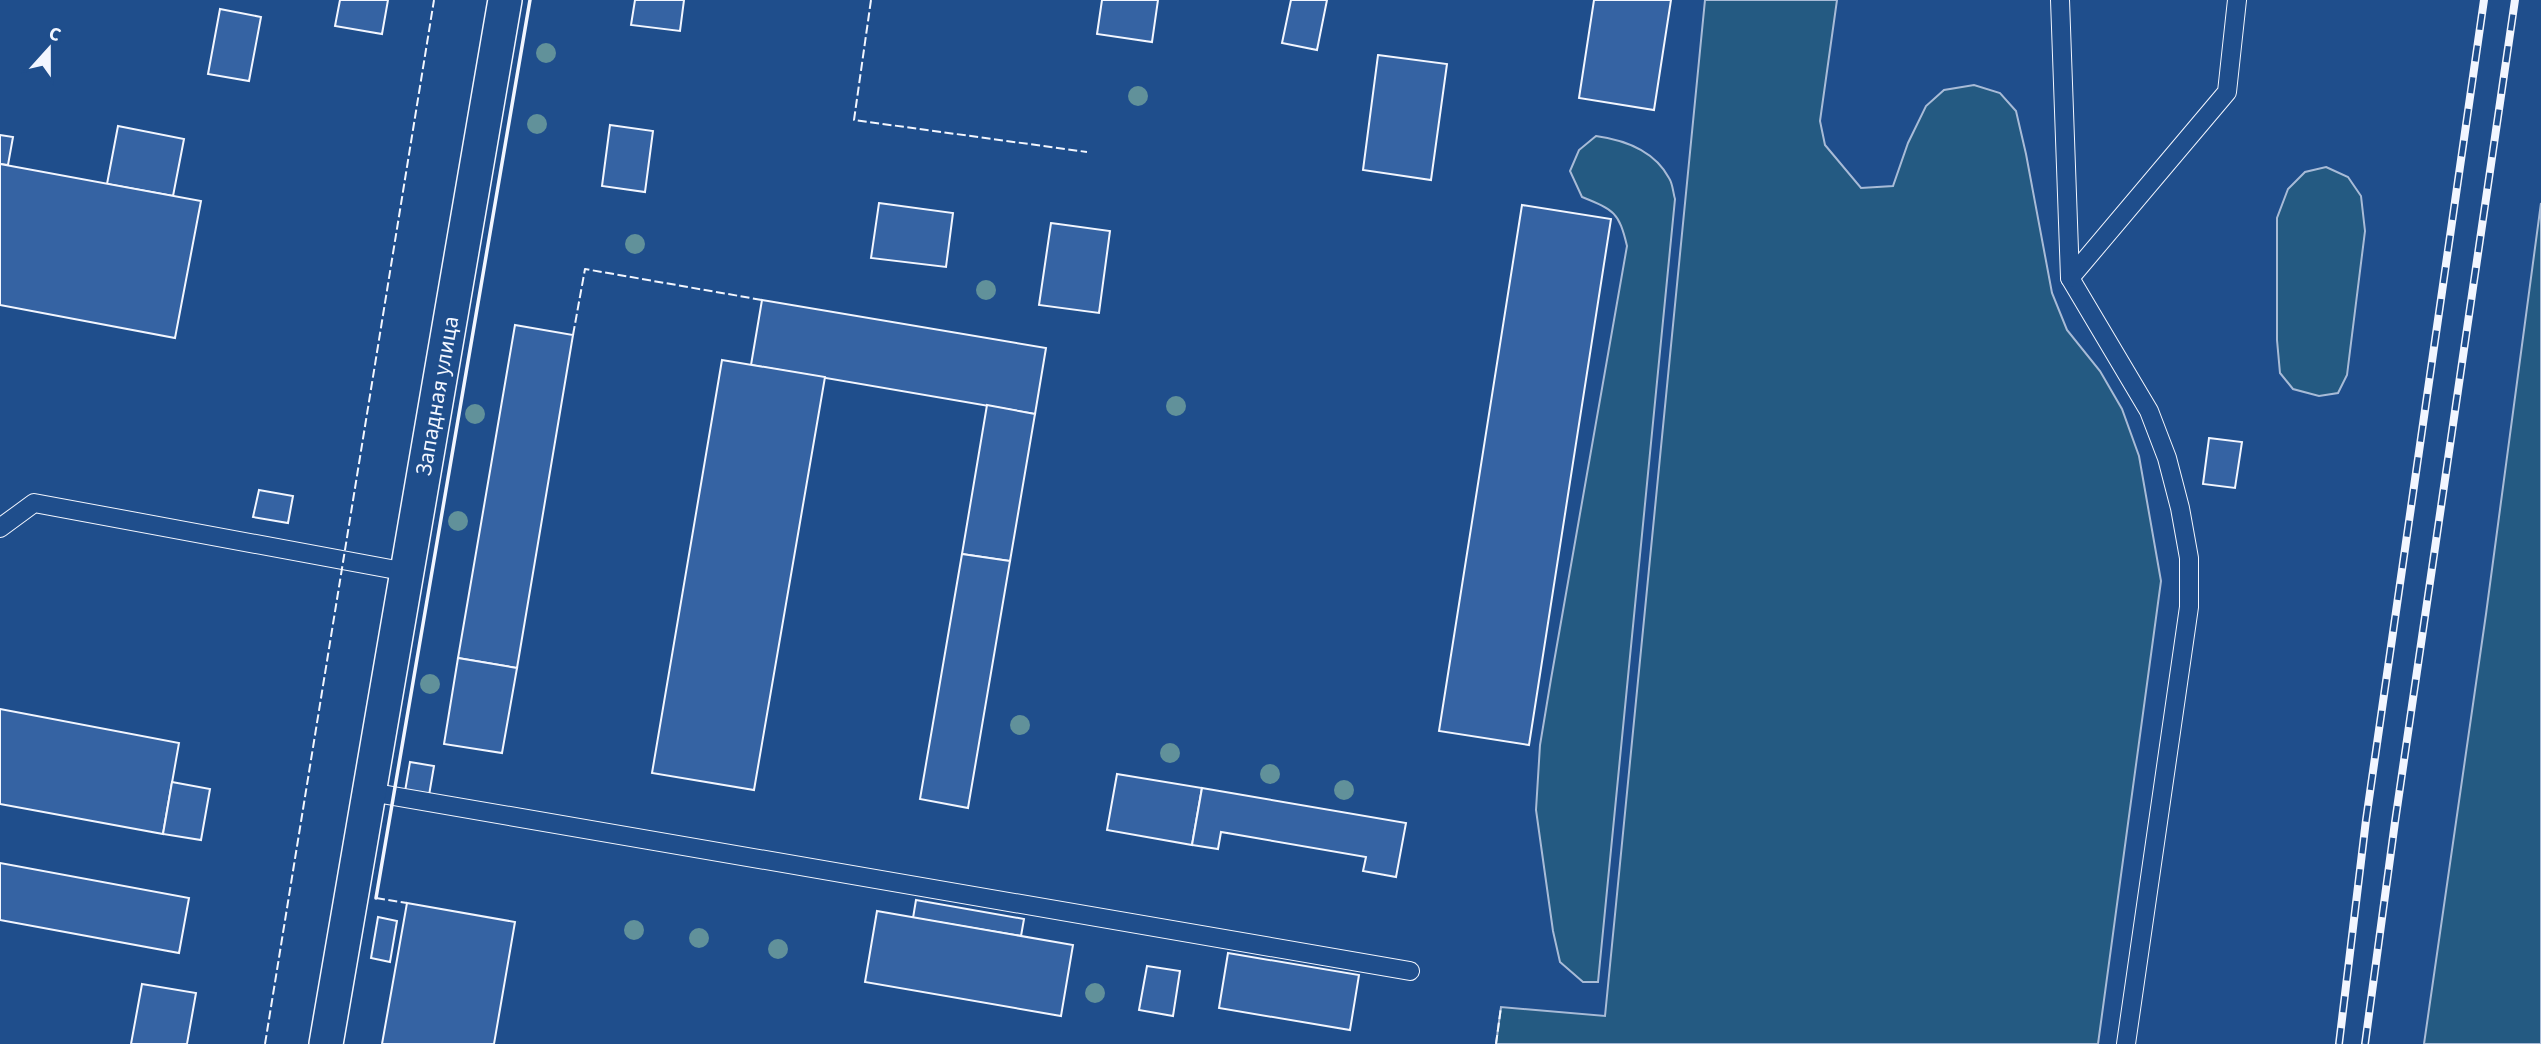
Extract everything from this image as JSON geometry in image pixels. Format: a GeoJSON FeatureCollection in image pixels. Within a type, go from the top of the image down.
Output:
{"type":"FeatureCollection","features":[{"type":"Feature","properties":{"kind":"street","name":"Западная улица"},"geometry":{"type":"LineString","coordinates":[[326,1044],[505,0]]}},
{"type":"Feature","properties":{"kind":"lane"},"geometry":{"type":"LineString","coordinates":[[2060,0],[2070,278],[2149,411],[2167,458],[2189,558],[2189,607],[2126,1044]]}},
{"type":"Feature","properties":{"kind":"lane"},"geometry":{"type":"LineString","coordinates":[[2070,278],[2227,92],[2237,0]]}},
{"type":"Feature","properties":{"kind":"lane"},"geometry":{"type":"LineString","coordinates":[[0,528],[34,503],[407,572]]}},
{"type":"Feature","properties":{"kind":"lane"},"geometry":{"type":"LineString","coordinates":[[370,792],[1410,971]]}},
{"type":"Feature","properties":{"kind":"shaded area"},"geometry":{"type":"Polygon","coordinates":[[[1705,0],[1837,0],[1820,121],[1825,145],[1861,188],[1893,186],[1908,143],[1926,106],[1944,90],[1974,85],[2000,93],[2016,111],[2052,293],[2067,330],[2100,371],[2122,409],[2139,456],[2161,581],[2098,1044],[1496,1044],[1501,1007],[1605,1016],[1705,0]]]}},
{"type":"Feature","properties":{"kind":"shaded area"},"geometry":{"type":"Polygon","coordinates":[[[1596,136],[1618,140],[1647,153],[1663,168],[1675,199],[1598,982],[1583,982],[1560,962],[1536,810],[1540,745],[1627,246],[1618,219],[1608,209],[1582,197],[1570,171],[1579,150],[1596,136]]]}},
{"type":"Feature","properties":{"kind":"shaded area"},"geometry":{"type":"Polygon","coordinates":[[[2326,167],[2348,177],[2361,196],[2365,231],[2347,375],[2338,393],[2319,396],[2293,389],[2280,373],[2277,340],[2277,218],[2288,189],[2305,172],[2326,167]]]}},
{"type":"Feature","properties":{"kind":"shaded area"},"geometry":{"type":"Polygon","coordinates":[[[2541,203],[2541,1044],[2424,1044],[2486,614],[2541,203]]]}},
{"type":"Feature","properties":{"kind":"building"},"geometry":{"type":"Polygon","coordinates":[[[340,0],[388,0],[382,34],[335,26],[340,0]]]}},
{"type":"Feature","properties":{"kind":"building"},"geometry":{"type":"Polygon","coordinates":[[[635,0],[684,0],[680,31],[631,25],[635,0]]]}},
{"type":"Feature","properties":{"kind":"building"},"geometry":{"type":"Polygon","coordinates":[[[1102,0],[1158,0],[1152,42],[1097,34],[1102,0]]]}},
{"type":"Feature","properties":{"kind":"building"},"geometry":{"type":"Polygon","coordinates":[[[1291,0],[1327,0],[1317,50],[1282,43],[1291,0]]]}},
{"type":"Feature","properties":{"kind":"building"},"geometry":{"type":"Polygon","coordinates":[[[1594,0],[1671,0],[1654,110],[1579,98],[1594,0]]]}},
{"type":"Feature","properties":{"kind":"building"},"geometry":{"type":"Polygon","coordinates":[[[220,9],[261,17],[249,81],[208,74],[220,9]]]}},
{"type":"Feature","properties":{"kind":"building"},"geometry":{"type":"Polygon","coordinates":[[[1378,55],[1447,64],[1431,180],[1363,170],[1378,55]]]}},
{"type":"Feature","properties":{"kind":"building"},"geometry":{"type":"Polygon","coordinates":[[[610,125],[653,131],[645,192],[602,186],[610,125]]]}},
{"type":"Feature","properties":{"kind":"building"},"geometry":{"type":"Polygon","coordinates":[[[118,126],[184,139],[173,196],[107,184],[118,126]]]}},
{"type":"Feature","properties":{"kind":"building"},"geometry":{"type":"Polygon","coordinates":[[[0,135],[13,137],[8,165],[0,164],[0,135]]]}},
{"type":"Feature","properties":{"kind":"building"},"geometry":{"type":"Polygon","coordinates":[[[0,164],[201,201],[175,338],[0,305],[0,164]]]}},
{"type":"Feature","properties":{"kind":"building"},"geometry":{"type":"Polygon","coordinates":[[[879,203],[953,213],[946,267],[871,258],[879,203]]]}},
{"type":"Feature","properties":{"kind":"building"},"geometry":{"type":"Polygon","coordinates":[[[1522,205],[1611,219],[1529,745],[1439,731],[1522,205]]]}},
{"type":"Feature","properties":{"kind":"building"},"geometry":{"type":"Polygon","coordinates":[[[1051,223],[1110,231],[1099,313],[1039,305],[1051,223]]]}},
{"type":"Feature","properties":{"kind":"building"},"geometry":{"type":"Polygon","coordinates":[[[762,300],[1046,348],[1035,414],[751,365],[762,300]]]}},
{"type":"Feature","properties":{"kind":"building"},"geometry":{"type":"Polygon","coordinates":[[[515,325],[573,335],[517,668],[458,658],[515,325]]]}},
{"type":"Feature","properties":{"kind":"building"},"geometry":{"type":"Polygon","coordinates":[[[722,360],[825,377],[754,790],[652,773],[722,360]]]}},
{"type":"Feature","properties":{"kind":"building"},"geometry":{"type":"Polygon","coordinates":[[[987,405],[1035,414],[1010,561],[962,554],[987,405]]]}},
{"type":"Feature","properties":{"kind":"building"},"geometry":{"type":"Polygon","coordinates":[[[2209,438],[2242,442],[2235,488],[2203,484],[2209,438]]]}},
{"type":"Feature","properties":{"kind":"building"},"geometry":{"type":"Polygon","coordinates":[[[259,490],[293,496],[288,523],[253,517],[259,490]]]}},
{"type":"Feature","properties":{"kind":"building"},"geometry":{"type":"Polygon","coordinates":[[[962,554],[1010,561],[968,808],[920,799],[962,554]]]}},
{"type":"Feature","properties":{"kind":"building"},"geometry":{"type":"Polygon","coordinates":[[[458,658],[517,668],[502,753],[444,744],[458,658]]]}},
{"type":"Feature","properties":{"kind":"building"},"geometry":{"type":"Polygon","coordinates":[[[0,709],[179,743],[163,834],[0,804],[0,709]]]}},
{"type":"Feature","properties":{"kind":"building"},"geometry":{"type":"Polygon","coordinates":[[[410,762],[434,766],[427,807],[403,803],[410,762]]]}},
{"type":"Feature","properties":{"kind":"building"},"geometry":{"type":"Polygon","coordinates":[[[1117,774],[1202,788],[1192,845],[1107,830],[1117,774]]]}},
{"type":"Feature","properties":{"kind":"building"},"geometry":{"type":"Polygon","coordinates":[[[172,782],[210,789],[201,840],[163,834],[172,782]]]}},
{"type":"Feature","properties":{"kind":"building"},"geometry":{"type":"Polygon","coordinates":[[[1202,788],[1406,823],[1396,877],[1363,871],[1366,857],[1221,832],[1218,849],[1192,845],[1202,788]]]}},
{"type":"Feature","properties":{"kind":"building"},"geometry":{"type":"Polygon","coordinates":[[[0,863],[189,898],[179,953],[0,920],[0,863]]]}},
{"type":"Feature","properties":{"kind":"building"},"geometry":{"type":"Polygon","coordinates":[[[916,900],[1024,919],[1021,936],[913,918],[916,900]]]}},
{"type":"Feature","properties":{"kind":"building"},"geometry":{"type":"Polygon","coordinates":[[[407,903],[515,922],[494,1044],[382,1044],[407,903]]]}},
{"type":"Feature","properties":{"kind":"building"},"geometry":{"type":"Polygon","coordinates":[[[877,911],[1073,945],[1061,1016],[865,982],[877,911]]]}},
{"type":"Feature","properties":{"kind":"building"},"geometry":{"type":"Polygon","coordinates":[[[378,917],[397,921],[390,962],[371,958],[378,917]]]}},
{"type":"Feature","properties":{"kind":"building"},"geometry":{"type":"Polygon","coordinates":[[[1228,953],[1359,975],[1350,1030],[1219,1008],[1228,953]]]}},
{"type":"Feature","properties":{"kind":"building"},"geometry":{"type":"Polygon","coordinates":[[[1147,966],[1180,971],[1173,1016],[1139,1010],[1147,966]]]}},
{"type":"Feature","properties":{"kind":"building"},"geometry":{"type":"Polygon","coordinates":[[[142,984],[196,993],[187,1044],[131,1044],[142,984]]]}},
{"type":"Feature","properties":{"kind":"railway"},"geometry":{"type":"LineString","coordinates":[[2339,1044],[2366,820],[2484,0]]}},
{"type":"Feature","properties":{"kind":"railway"},"geometry":{"type":"LineString","coordinates":[[2365,1044],[2515,0]]}},
{"type":"Feature","properties":{"kind":"fence"},"geometry":{"type":"LineString","coordinates":[[265,1044],[434,0]]}},
{"type":"Feature","properties":{"kind":"fence"},"geometry":{"type":"LineString","coordinates":[[871,0],[854,120],[1087,152]]}},
{"type":"Feature","properties":{"kind":"fence"},"geometry":{"type":"LineString","coordinates":[[573,335],[585,269],[762,300]]}},
{"type":"Feature","properties":{"kind":"fence"},"geometry":{"type":"LineString","coordinates":[[376,898],[407,903]]}},
{"type":"Feature","properties":{"kind":"fence"},"geometry":{"type":"LineString","coordinates":[[1496,1044],[1501,1007]]}},
{"type":"Feature","properties":{"kind":"wall"},"geometry":{"type":"LineString","coordinates":[[376,898],[530,0]]}}]}
